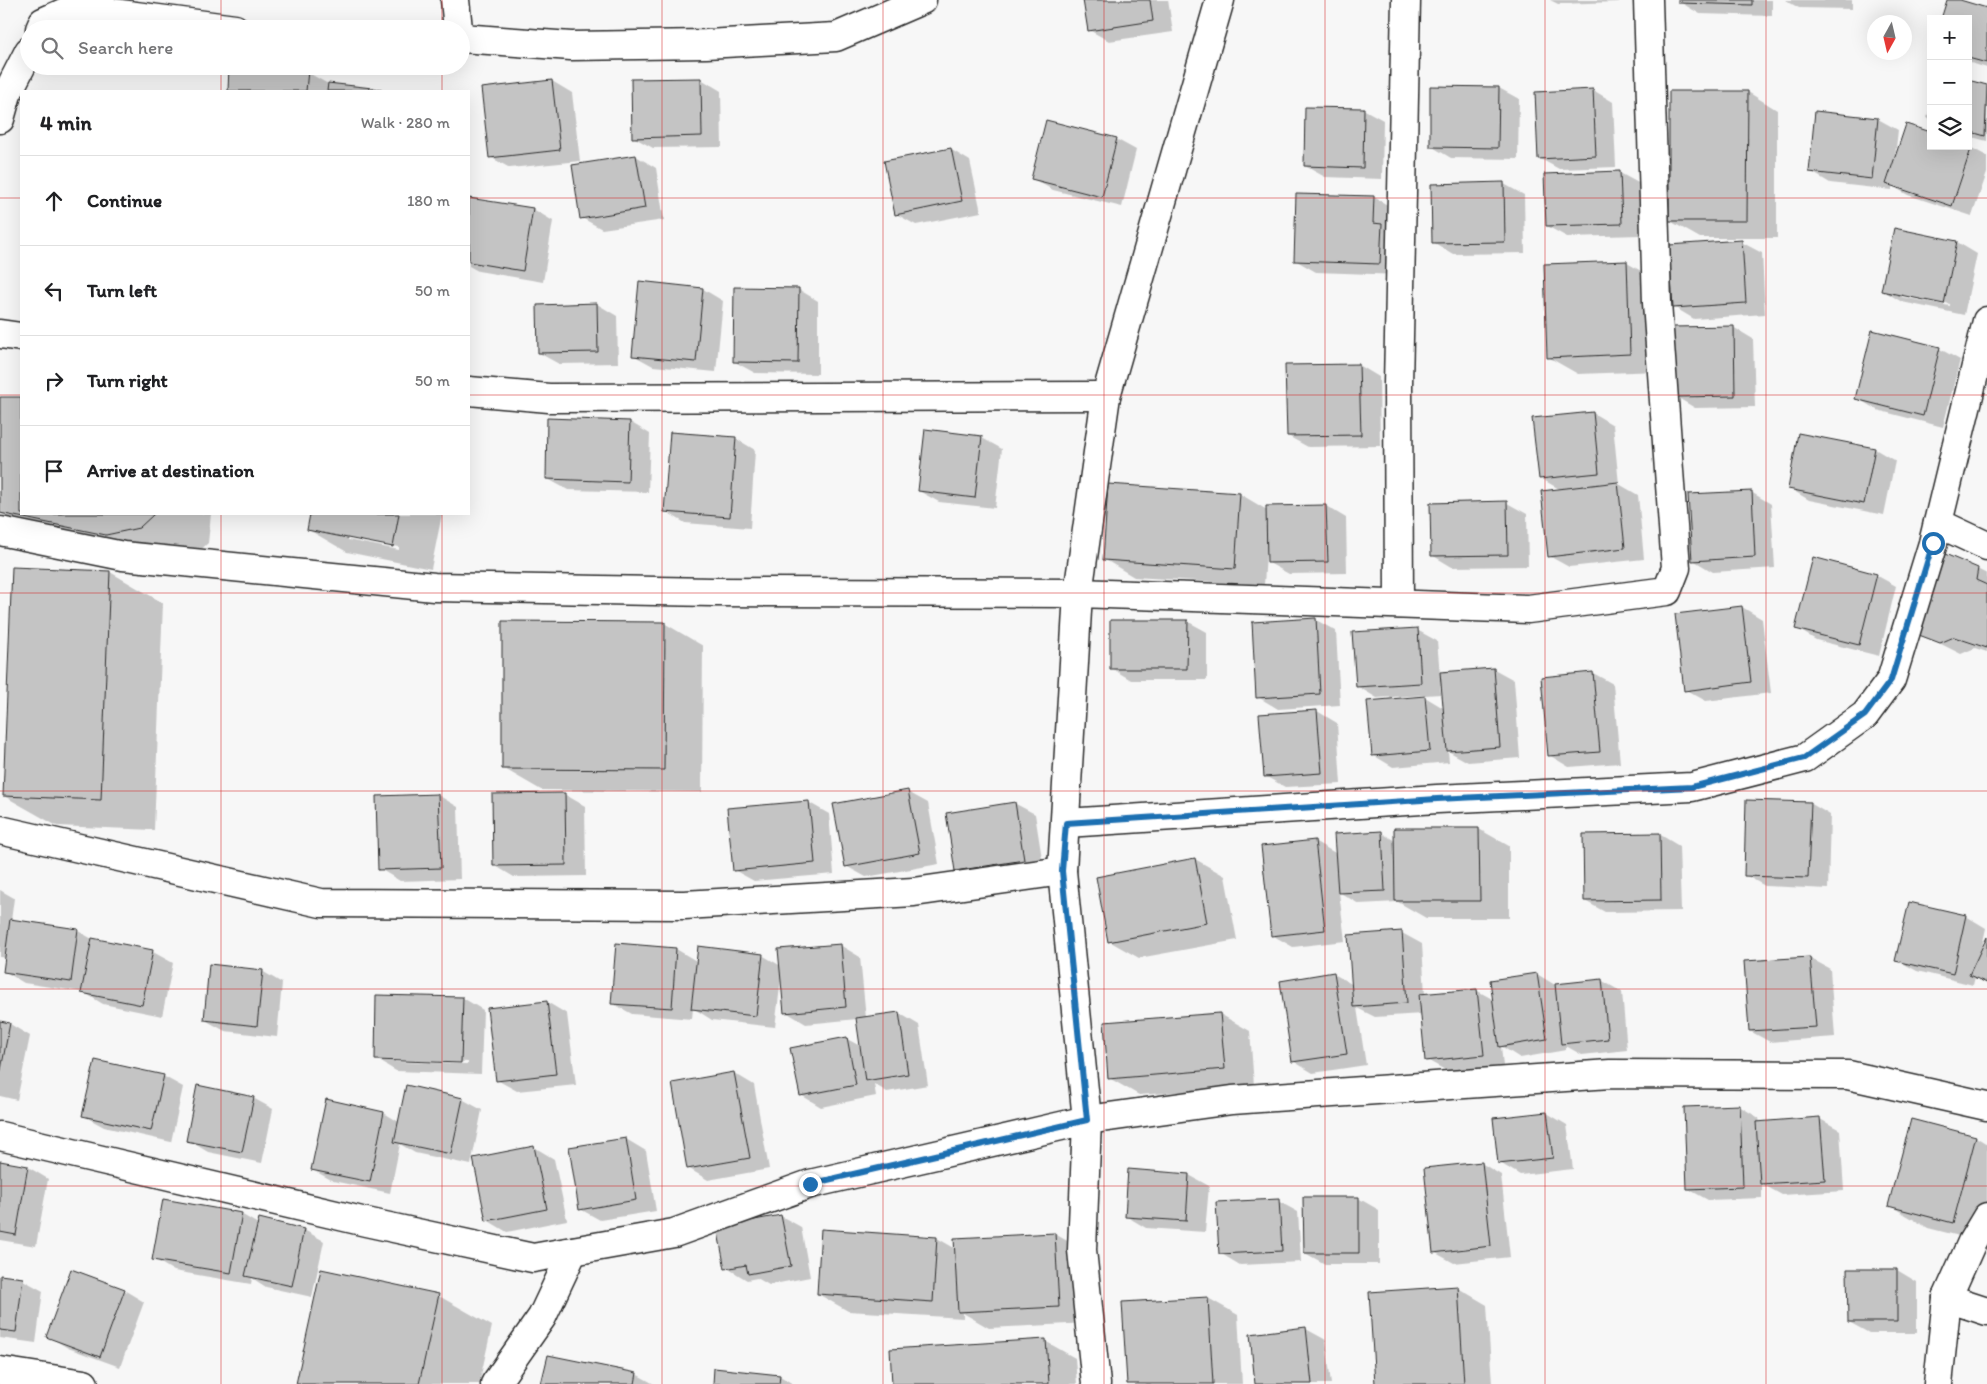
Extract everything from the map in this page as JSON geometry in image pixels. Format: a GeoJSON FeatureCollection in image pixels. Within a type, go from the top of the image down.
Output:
{"type":"FeatureCollection","features":[{"type":"Feature","properties":{"kind":"street"},"geometry":{"type":"LineString","coordinates":[[455,0],[457,20]]}},
{"type":"Feature","properties":{"kind":"street"},"geometry":{"type":"LineString","coordinates":[[470,39],[571,46],[706,44],[836,37],[922,0]]}},
{"type":"Feature","properties":{"kind":"street"},"geometry":{"type":"LineString","coordinates":[[1096,1384],[1082,1250],[1087,1120],[1062,871],[1078,593],[1106,396],[1220,0]]}},
{"type":"Feature","properties":{"kind":"street"},"geometry":{"type":"LineString","coordinates":[[1399,604],[1398,385],[1406,0]]}},
{"type":"Feature","properties":{"kind":"street"},"geometry":{"type":"LineString","coordinates":[[0,531],[123,556],[434,587],[713,592],[1078,593],[1528,609],[1667,591],[1676,568],[1657,303],[1648,0]]}},
{"type":"Feature","properties":{"kind":"street"},"geometry":{"type":"LineString","coordinates":[[48,20],[74,8],[166,20]]}},
{"type":"Feature","properties":{"kind":"street"},"geometry":{"type":"LineString","coordinates":[[0,119],[7,94],[20,69]]}},
{"type":"Feature","properties":{"kind":"street"},"geometry":{"type":"LineString","coordinates":[[1066,823],[1437,799],[1692,787],[1804,758],[1865,715],[1891,680],[1938,522],[1987,321]]}},
{"type":"Feature","properties":{"kind":"street"},"geometry":{"type":"LineString","coordinates":[[0,334],[20,337]]}},
{"type":"Feature","properties":{"kind":"street"},"geometry":{"type":"LineString","coordinates":[[470,391],[549,398],[1106,396]]}},
{"type":"Feature","properties":{"kind":"street"},"geometry":{"type":"LineString","coordinates":[[1938,522],[1987,546]]}},
{"type":"Feature","properties":{"kind":"street"},"geometry":{"type":"LineString","coordinates":[[0,830],[321,903],[684,905],[914,892],[1062,871]]}},
{"type":"Feature","properties":{"kind":"street"},"geometry":{"type":"LineString","coordinates":[[0,1136],[366,1222],[533,1258],[674,1233],[810,1184],[1087,1120],[1232,1100],[1610,1074],[1848,1075],[1987,1106]]}},
{"type":"Feature","properties":{"kind":"street"},"geometry":{"type":"LineString","coordinates":[[1938,1384],[1947,1298],[1972,1242],[1987,1217]]}},
{"type":"Feature","properties":{"kind":"street"},"geometry":{"type":"LineString","coordinates":[[495,1384],[542,1317],[573,1251]]}},
{"type":"Feature","properties":{"kind":"street"},"geometry":{"type":"LineString","coordinates":[[1947,1298],[1987,1311]]}},
{"type":"Feature","properties":{"kind":"street"},"geometry":{"type":"LineString","coordinates":[[0,1371],[84,1384]]}},
{"type":"Feature","properties":{"kind":"building"},"geometry":{"type":"Polygon","coordinates":[[[1083,0],[1150,0],[1153,21],[1088,31],[1083,0]]]}},
{"type":"Feature","properties":{"kind":"building"},"geometry":{"type":"Polygon","coordinates":[[[1678,0],[1752,0],[1752,5],[1678,3],[1678,0]]]}},
{"type":"Feature","properties":{"kind":"building"},"geometry":{"type":"Polygon","coordinates":[[[1947,0],[1960,0],[1987,8],[1987,63],[1972,59],[1972,15],[1942,15],[1947,0]]]}},
{"type":"Feature","properties":{"kind":"building"},"geometry":{"type":"Polygon","coordinates":[[[229,75],[308,75],[306,90],[228,90],[229,75]]]}},
{"type":"Feature","properties":{"kind":"building"},"geometry":{"type":"Polygon","coordinates":[[[701,78],[702,136],[632,138],[631,79],[701,78]]]}},
{"type":"Feature","properties":{"kind":"building"},"geometry":{"type":"Polygon","coordinates":[[[552,80],[560,150],[489,158],[481,88],[552,80]]]}},
{"type":"Feature","properties":{"kind":"building"},"geometry":{"type":"Polygon","coordinates":[[[1972,81],[1987,85],[1985,136],[1972,132],[1972,81]]]}},
{"type":"Feature","properties":{"kind":"building"},"geometry":{"type":"Polygon","coordinates":[[[328,83],[381,89],[380,90],[327,90],[328,83]]]}},
{"type":"Feature","properties":{"kind":"building"},"geometry":{"type":"Polygon","coordinates":[[[1430,86],[1499,87],[1498,148],[1430,147],[1430,86]]]}},
{"type":"Feature","properties":{"kind":"building"},"geometry":{"type":"Polygon","coordinates":[[[1593,89],[1596,156],[1538,159],[1535,92],[1593,89]]]}},
{"type":"Feature","properties":{"kind":"building"},"geometry":{"type":"Polygon","coordinates":[[[1669,91],[1748,91],[1747,221],[1669,221],[1669,91]]]}},
{"type":"Feature","properties":{"kind":"building"},"geometry":{"type":"Polygon","coordinates":[[[1305,107],[1364,108],[1363,168],[1304,166],[1305,107]]]}},
{"type":"Feature","properties":{"kind":"building"},"geometry":{"type":"Polygon","coordinates":[[[1815,111],[1878,118],[1872,179],[1809,172],[1815,111]]]}},
{"type":"Feature","properties":{"kind":"building"},"geometry":{"type":"Polygon","coordinates":[[[1046,120],[1117,138],[1102,197],[1031,179],[1046,120]]]}},
{"type":"Feature","properties":{"kind":"building"},"geometry":{"type":"Polygon","coordinates":[[[1906,124],[1927,131],[1927,150],[1971,150],[1952,206],[1886,184],[1906,124]]]}},
{"type":"Feature","properties":{"kind":"building"},"geometry":{"type":"Polygon","coordinates":[[[951,148],[962,201],[895,215],[884,161],[951,148]]]}},
{"type":"Feature","properties":{"kind":"building"},"geometry":{"type":"Polygon","coordinates":[[[636,155],[645,208],[580,219],[572,165],[636,155]]]}},
{"type":"Feature","properties":{"kind":"building"},"geometry":{"type":"Polygon","coordinates":[[[1620,171],[1622,224],[1546,226],[1544,174],[1620,171]]]}},
{"type":"Feature","properties":{"kind":"building"},"geometry":{"type":"Polygon","coordinates":[[[1504,182],[1505,242],[1432,243],[1431,184],[1504,182]]]}},
{"type":"Feature","properties":{"kind":"building"},"geometry":{"type":"Polygon","coordinates":[[[1296,194],[1374,196],[1373,223],[1382,224],[1380,264],[1294,261],[1296,194]]]}},
{"type":"Feature","properties":{"kind":"building"},"geometry":{"type":"Polygon","coordinates":[[[470,198],[533,208],[523,271],[470,262],[470,198]]]}},
{"type":"Feature","properties":{"kind":"building"},"geometry":{"type":"Polygon","coordinates":[[[1894,228],[1957,241],[1944,304],[1881,291],[1894,228]]]}},
{"type":"Feature","properties":{"kind":"building"},"geometry":{"type":"Polygon","coordinates":[[[1742,240],[1746,303],[1673,308],[1669,245],[1742,240]]]}},
{"type":"Feature","properties":{"kind":"building"},"geometry":{"type":"Polygon","coordinates":[[[1627,261],[1630,354],[1547,358],[1544,264],[1627,261]]]}},
{"type":"Feature","properties":{"kind":"building"},"geometry":{"type":"Polygon","coordinates":[[[639,281],[703,288],[696,362],[632,356],[639,281]]]}},
{"type":"Feature","properties":{"kind":"building"},"geometry":{"type":"Polygon","coordinates":[[[734,287],[799,288],[798,363],[733,362],[734,287]]]}},
{"type":"Feature","properties":{"kind":"building"},"geometry":{"type":"Polygon","coordinates":[[[597,303],[598,352],[538,353],[537,305],[597,303]]]}},
{"type":"Feature","properties":{"kind":"building"},"geometry":{"type":"Polygon","coordinates":[[[1734,326],[1735,396],[1674,397],[1672,327],[1734,326]]]}},
{"type":"Feature","properties":{"kind":"building"},"geometry":{"type":"Polygon","coordinates":[[[1872,330],[1940,347],[1923,416],[1855,399],[1872,330]]]}},
{"type":"Feature","properties":{"kind":"building"},"geometry":{"type":"Polygon","coordinates":[[[1359,364],[1361,435],[1287,436],[1285,365],[1359,364]]]}},
{"type":"Feature","properties":{"kind":"building"},"geometry":{"type":"Polygon","coordinates":[[[0,397],[20,397],[20,515],[153,515],[139,528],[106,535],[0,513],[0,397]]]}},
{"type":"Feature","properties":{"kind":"building"},"geometry":{"type":"Polygon","coordinates":[[[1593,412],[1599,473],[1539,479],[1532,418],[1593,412]]]}},
{"type":"Feature","properties":{"kind":"building"},"geometry":{"type":"Polygon","coordinates":[[[547,418],[630,421],[628,482],[546,479],[547,418]]]}},
{"type":"Feature","properties":{"kind":"building"},"geometry":{"type":"Polygon","coordinates":[[[925,429],[982,436],[975,498],[918,491],[925,429]]]}},
{"type":"Feature","properties":{"kind":"building"},"geometry":{"type":"Polygon","coordinates":[[[670,432],[736,437],[730,517],[664,512],[670,432]]]}},
{"type":"Feature","properties":{"kind":"building"},"geometry":{"type":"Polygon","coordinates":[[[1798,433],[1875,448],[1864,504],[1788,489],[1798,433]]]}},
{"type":"Feature","properties":{"kind":"building"},"geometry":{"type":"Polygon","coordinates":[[[1618,482],[1625,548],[1548,557],[1541,491],[1618,482]]]}},
{"type":"Feature","properties":{"kind":"building"},"geometry":{"type":"Polygon","coordinates":[[[1108,484],[1240,493],[1235,569],[1103,560],[1108,484]]]}},
{"type":"Feature","properties":{"kind":"building"},"geometry":{"type":"Polygon","coordinates":[[[1752,491],[1755,557],[1692,561],[1688,494],[1752,491]]]}},
{"type":"Feature","properties":{"kind":"building"},"geometry":{"type":"Polygon","coordinates":[[[1507,501],[1508,555],[1431,556],[1430,503],[1507,501]]]}},
{"type":"Feature","properties":{"kind":"building"},"geometry":{"type":"Polygon","coordinates":[[[1326,505],[1328,562],[1267,563],[1266,506],[1326,505]]]}},
{"type":"Feature","properties":{"kind":"building"},"geometry":{"type":"Polygon","coordinates":[[[310,515],[399,515],[393,547],[307,530],[310,515]]]}},
{"type":"Feature","properties":{"kind":"building"},"geometry":{"type":"Polygon","coordinates":[[[1945,554],[1978,568],[1976,580],[1987,585],[1987,648],[1954,637],[1940,643],[1919,635],[1945,554]]]}},
{"type":"Feature","properties":{"kind":"building"},"geometry":{"type":"Polygon","coordinates":[[[1813,557],[1877,574],[1859,645],[1795,629],[1813,557]]]}},
{"type":"Feature","properties":{"kind":"building"},"geometry":{"type":"Polygon","coordinates":[[[12,567],[110,571],[101,800],[3,796],[12,567]]]}},
{"type":"Feature","properties":{"kind":"building"},"geometry":{"type":"Polygon","coordinates":[[[1742,606],[1751,682],[1684,691],[1675,614],[1742,606]]]}},
{"type":"Feature","properties":{"kind":"building"},"geometry":{"type":"Polygon","coordinates":[[[1316,618],[1320,694],[1256,698],[1252,622],[1316,618]]]}},
{"type":"Feature","properties":{"kind":"building"},"geometry":{"type":"Polygon","coordinates":[[[1110,620],[1188,620],[1187,669],[1110,669],[1110,620]]]}},
{"type":"Feature","properties":{"kind":"building"},"geometry":{"type":"Polygon","coordinates":[[[502,621],[665,622],[664,770],[502,769],[502,621]]]}},
{"type":"Feature","properties":{"kind":"building"},"geometry":{"type":"Polygon","coordinates":[[[1418,628],[1421,683],[1356,687],[1352,632],[1418,628]]]}},
{"type":"Feature","properties":{"kind":"building"},"geometry":{"type":"Polygon","coordinates":[[[1494,668],[1500,747],[1447,751],[1440,672],[1494,668]]]}},
{"type":"Feature","properties":{"kind":"building"},"geometry":{"type":"Polygon","coordinates":[[[1593,672],[1600,752],[1548,756],[1541,677],[1593,672]]]}},
{"type":"Feature","properties":{"kind":"building"},"geometry":{"type":"Polygon","coordinates":[[[1425,696],[1430,751],[1372,756],[1367,701],[1425,696]]]}},
{"type":"Feature","properties":{"kind":"building"},"geometry":{"type":"Polygon","coordinates":[[[1317,710],[1322,773],[1264,777],[1259,714],[1317,710]]]}},
{"type":"Feature","properties":{"kind":"building"},"geometry":{"type":"Polygon","coordinates":[[[908,790],[920,853],[845,867],[833,804],[908,790]]]}},
{"type":"Feature","properties":{"kind":"building"},"geometry":{"type":"Polygon","coordinates":[[[565,793],[566,865],[493,866],[492,794],[565,793]]]}},
{"type":"Feature","properties":{"kind":"building"},"geometry":{"type":"Polygon","coordinates":[[[438,794],[441,868],[378,870],[376,796],[438,794]]]}},
{"type":"Feature","properties":{"kind":"building"},"geometry":{"type":"Polygon","coordinates":[[[1746,800],[1811,802],[1808,878],[1744,876],[1746,800]]]}},
{"type":"Feature","properties":{"kind":"building"},"geometry":{"type":"Polygon","coordinates":[[[809,801],[815,863],[733,871],[727,808],[809,801]]]}},
{"type":"Feature","properties":{"kind":"building"},"geometry":{"type":"Polygon","coordinates":[[[1015,802],[1024,860],[955,871],[946,813],[1015,802]]]}},
{"type":"Feature","properties":{"kind":"building"},"geometry":{"type":"Polygon","coordinates":[[[1394,828],[1479,828],[1480,901],[1395,901],[1394,828]]]}},
{"type":"Feature","properties":{"kind":"building"},"geometry":{"type":"Polygon","coordinates":[[[1382,831],[1385,891],[1338,893],[1334,834],[1382,831]]]}},
{"type":"Feature","properties":{"kind":"building"},"geometry":{"type":"Polygon","coordinates":[[[1660,833],[1661,900],[1584,901],[1583,834],[1660,833]]]}},
{"type":"Feature","properties":{"kind":"building"},"geometry":{"type":"Polygon","coordinates":[[[1315,840],[1325,930],[1271,936],[1261,846],[1315,840]]]}},
{"type":"Feature","properties":{"kind":"building"},"geometry":{"type":"Polygon","coordinates":[[[1195,858],[1207,923],[1108,942],[1096,877],[1195,858]]]}},
{"type":"Feature","properties":{"kind":"building"},"geometry":{"type":"Polygon","coordinates":[[[1909,902],[1966,915],[1953,974],[1895,961],[1909,902]]]}},
{"type":"Feature","properties":{"kind":"building"},"geometry":{"type":"Polygon","coordinates":[[[10,919],[78,929],[71,982],[3,972],[10,919]]]}},
{"type":"Feature","properties":{"kind":"building"},"geometry":{"type":"Polygon","coordinates":[[[1402,931],[1407,1003],[1353,1007],[1348,935],[1402,931]]]}},
{"type":"Feature","properties":{"kind":"building"},"geometry":{"type":"Polygon","coordinates":[[[1987,937],[1987,983],[1969,975],[1987,937]]]}},
{"type":"Feature","properties":{"kind":"building"},"geometry":{"type":"Polygon","coordinates":[[[92,938],[153,950],[142,1005],[81,993],[92,938]]]}},
{"type":"Feature","properties":{"kind":"building"},"geometry":{"type":"Polygon","coordinates":[[[616,943],[676,948],[672,1008],[611,1004],[616,943]]]}},
{"type":"Feature","properties":{"kind":"building"},"geometry":{"type":"Polygon","coordinates":[[[841,944],[846,1007],[784,1013],[778,949],[841,944]]]}},
{"type":"Feature","properties":{"kind":"building"},"geometry":{"type":"Polygon","coordinates":[[[698,946],[763,954],[756,1016],[691,1009],[698,946]]]}},
{"type":"Feature","properties":{"kind":"building"},"geometry":{"type":"Polygon","coordinates":[[[1810,957],[1816,1027],[1749,1031],[1744,961],[1810,957]]]}},
{"type":"Feature","properties":{"kind":"building"},"geometry":{"type":"Polygon","coordinates":[[[209,964],[263,970],[257,1026],[204,1020],[209,964]]]}},
{"type":"Feature","properties":{"kind":"building"},"geometry":{"type":"Polygon","coordinates":[[[1334,972],[1347,1054],[1292,1062],[1280,981],[1334,972]]]}},
{"type":"Feature","properties":{"kind":"building"},"geometry":{"type":"Polygon","coordinates":[[[1537,973],[1547,1039],[1499,1047],[1490,980],[1537,973]]]}},
{"type":"Feature","properties":{"kind":"building"},"geometry":{"type":"Polygon","coordinates":[[[1602,979],[1608,1039],[1561,1044],[1555,984],[1602,979]]]}},
{"type":"Feature","properties":{"kind":"building"},"geometry":{"type":"Polygon","coordinates":[[[1477,989],[1484,1055],[1425,1061],[1419,994],[1477,989]]]}},
{"type":"Feature","properties":{"kind":"building"},"geometry":{"type":"Polygon","coordinates":[[[376,995],[463,997],[461,1063],[375,1060],[376,995]]]}},
{"type":"Feature","properties":{"kind":"building"},"geometry":{"type":"Polygon","coordinates":[[[547,1001],[556,1074],[496,1081],[487,1008],[547,1001]]]}},
{"type":"Feature","properties":{"kind":"building"},"geometry":{"type":"Polygon","coordinates":[[[899,1012],[908,1074],[865,1081],[856,1018],[899,1012]]]}},
{"type":"Feature","properties":{"kind":"building"},"geometry":{"type":"Polygon","coordinates":[[[1220,1013],[1225,1069],[1108,1079],[1104,1022],[1220,1013]]]}},
{"type":"Feature","properties":{"kind":"building"},"geometry":{"type":"Polygon","coordinates":[[[0,1021],[10,1023],[0,1075],[0,1021]]]}},
{"type":"Feature","properties":{"kind":"building"},"geometry":{"type":"Polygon","coordinates":[[[847,1037],[856,1085],[800,1096],[790,1048],[847,1037]]]}},
{"type":"Feature","properties":{"kind":"building"},"geometry":{"type":"Polygon","coordinates":[[[95,1060],[164,1075],[151,1131],[82,1116],[95,1060]]]}},
{"type":"Feature","properties":{"kind":"building"},"geometry":{"type":"Polygon","coordinates":[[[734,1072],[750,1158],[687,1169],[672,1083],[734,1072]]]}},
{"type":"Feature","properties":{"kind":"building"},"geometry":{"type":"Polygon","coordinates":[[[197,1085],[254,1097],[242,1152],[186,1141],[197,1085]]]}},
{"type":"Feature","properties":{"kind":"building"},"geometry":{"type":"Polygon","coordinates":[[[406,1085],[463,1098],[451,1154],[394,1142],[406,1085]]]}},
{"type":"Feature","properties":{"kind":"building"},"geometry":{"type":"Polygon","coordinates":[[[326,1099],[384,1112],[370,1182],[311,1170],[326,1099]]]}},
{"type":"Feature","properties":{"kind":"building"},"geometry":{"type":"Polygon","coordinates":[[[1740,1105],[1743,1187],[1687,1189],[1684,1107],[1740,1105]]]}},
{"type":"Feature","properties":{"kind":"building"},"geometry":{"type":"Polygon","coordinates":[[[1547,1112],[1553,1158],[1498,1164],[1493,1118],[1547,1112]]]}},
{"type":"Feature","properties":{"kind":"building"},"geometry":{"type":"Polygon","coordinates":[[[1820,1117],[1825,1180],[1760,1184],[1756,1122],[1820,1117]]]}},
{"type":"Feature","properties":{"kind":"building"},"geometry":{"type":"Polygon","coordinates":[[[1911,1119],[1976,1136],[1953,1223],[1888,1206],[1911,1119]]]}},
{"type":"Feature","properties":{"kind":"building"},"geometry":{"type":"Polygon","coordinates":[[[626,1138],[636,1200],[579,1210],[569,1147],[626,1138]]]}},
{"type":"Feature","properties":{"kind":"building"},"geometry":{"type":"Polygon","coordinates":[[[534,1146],[547,1209],[486,1221],[473,1158],[534,1146]]]}},
{"type":"Feature","properties":{"kind":"building"},"geometry":{"type":"Polygon","coordinates":[[[0,1161],[28,1166],[16,1235],[0,1232],[0,1161]]]}},
{"type":"Feature","properties":{"kind":"building"},"geometry":{"type":"Polygon","coordinates":[[[1482,1162],[1491,1246],[1433,1253],[1424,1168],[1482,1162]]]}},
{"type":"Feature","properties":{"kind":"building"},"geometry":{"type":"Polygon","coordinates":[[[1128,1169],[1189,1174],[1186,1221],[1125,1217],[1128,1169]]]}},
{"type":"Feature","properties":{"kind":"building"},"geometry":{"type":"Polygon","coordinates":[[[1303,1197],[1359,1197],[1359,1253],[1304,1253],[1303,1197]]]}},
{"type":"Feature","properties":{"kind":"building"},"geometry":{"type":"Polygon","coordinates":[[[163,1199],[242,1213],[231,1273],[152,1260],[163,1199]]]}},
{"type":"Feature","properties":{"kind":"building"},"geometry":{"type":"Polygon","coordinates":[[[1279,1199],[1282,1251],[1219,1254],[1216,1202],[1279,1199]]]}},
{"type":"Feature","properties":{"kind":"building"},"geometry":{"type":"Polygon","coordinates":[[[781,1215],[791,1266],[748,1274],[746,1265],[725,1269],[717,1227],[781,1215]]]}},
{"type":"Feature","properties":{"kind":"building"},"geometry":{"type":"Polygon","coordinates":[[[259,1218],[304,1229],[292,1286],[245,1276],[259,1218]]]}},
{"type":"Feature","properties":{"kind":"building"},"geometry":{"type":"Polygon","coordinates":[[[821,1229],[937,1237],[933,1302],[817,1294],[821,1229]]]}},
{"type":"Feature","properties":{"kind":"building"},"geometry":{"type":"Polygon","coordinates":[[[1055,1233],[1059,1307],[958,1312],[954,1238],[1055,1233]]]}},
{"type":"Feature","properties":{"kind":"building"},"geometry":{"type":"Polygon","coordinates":[[[71,1269],[125,1289],[100,1357],[46,1337],[71,1269]]]}},
{"type":"Feature","properties":{"kind":"building"},"geometry":{"type":"Polygon","coordinates":[[[321,1269],[439,1294],[419,1384],[296,1384],[321,1269]]]}},
{"type":"Feature","properties":{"kind":"building"},"geometry":{"type":"Polygon","coordinates":[[[1847,1269],[1897,1269],[1897,1322],[1848,1322],[1847,1269]]]}},
{"type":"Feature","properties":{"kind":"building"},"geometry":{"type":"Polygon","coordinates":[[[0,1275],[23,1278],[16,1332],[0,1330],[0,1275]]]}},
{"type":"Feature","properties":{"kind":"building"},"geometry":{"type":"Polygon","coordinates":[[[1458,1286],[1464,1384],[1375,1384],[1369,1292],[1458,1286]]]}},
{"type":"Feature","properties":{"kind":"building"},"geometry":{"type":"Polygon","coordinates":[[[1208,1297],[1213,1384],[1127,1384],[1122,1302],[1208,1297]]]}},
{"type":"Feature","properties":{"kind":"building"},"geometry":{"type":"Polygon","coordinates":[[[1306,1327],[1312,1384],[1255,1384],[1250,1334],[1306,1327]]]}},
{"type":"Feature","properties":{"kind":"building"},"geometry":{"type":"Polygon","coordinates":[[[1046,1339],[1049,1384],[892,1384],[890,1349],[1046,1339]]]}},
{"type":"Feature","properties":{"kind":"building"},"geometry":{"type":"Polygon","coordinates":[[[548,1355],[637,1373],[635,1384],[541,1384],[548,1355]]]}},
{"type":"Feature","properties":{"kind":"building"},"geometry":{"type":"Polygon","coordinates":[[[714,1368],[780,1375],[779,1384],[713,1384],[714,1368]]]}},
{"type":"Feature","properties":{"kind":"route"},"geometry":{"type":"LineString","coordinates":[[810,1184],[1087,1120],[1062,871],[1066,823],[1437,799],[1692,787],[1804,758],[1865,715],[1891,680],[1933,543]]}}]}
